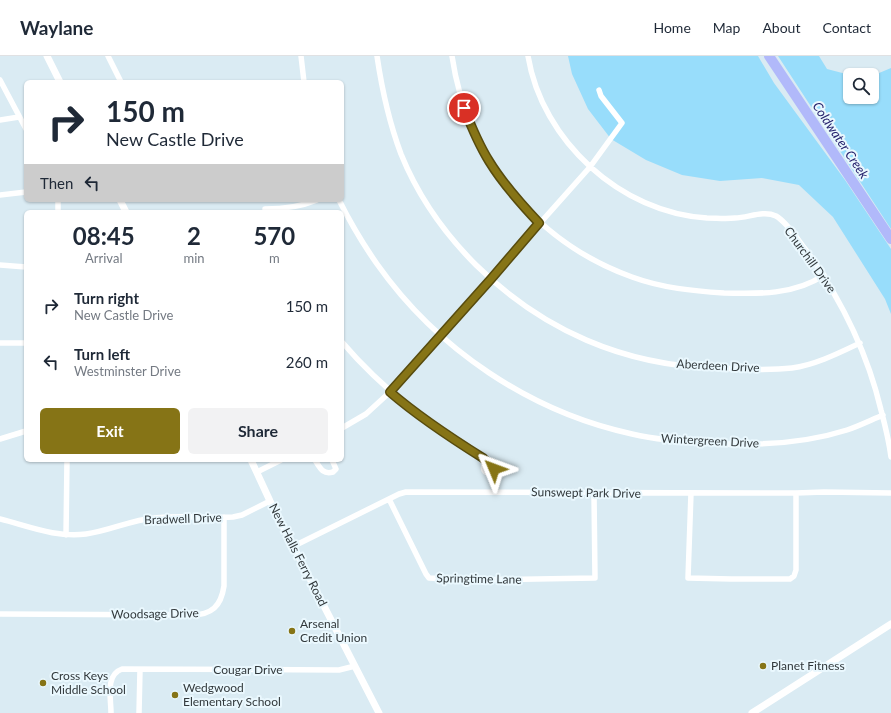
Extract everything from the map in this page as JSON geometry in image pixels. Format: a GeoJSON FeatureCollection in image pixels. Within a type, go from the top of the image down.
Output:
{"type":"FeatureCollection","features":[{"type":"Feature","properties":{"kind":"main road"},"geometry":{"type":"LineString","coordinates":[[47,56],[59,80]]}},
{"type":"Feature","properties":{"kind":"main road","name":"New Halls Ferry Road"},"geometry":{"type":"LineString","coordinates":[[252,462],[270,501],[379,713]]}},
{"type":"Feature","properties":{"kind":"main road"},"geometry":{"type":"LineString","coordinates":[[752,713],[891,624]]}},
{"type":"Feature","properties":{"kind":"street"},"geometry":{"type":"LineString","coordinates":[[108,56],[120,80]]}},
{"type":"Feature","properties":{"kind":"street"},"geometry":{"type":"LineString","coordinates":[[301,56],[304,80]]}},
{"type":"Feature","properties":{"kind":"street","name":"Aberdeen Drive"},"geometry":{"type":"LineString","coordinates":[[377,56],[389,118],[402,155],[417,188],[444,229],[468,256],[491,279],[525,307],[570,333],[612,350],[663,363],[699,368],[794,368],[821,360],[860,343]]}},
{"type":"Feature","properties":{"kind":"street"},"geometry":{"type":"LineString","coordinates":[[452,56],[456,81],[464,108],[489,162],[521,204],[539,223],[588,257],[614,270],[648,282],[682,290],[737,294],[771,293],[804,286],[824,275]]}},
{"type":"Feature","properties":{"kind":"street","name":"Churchill Drive"},"geometry":{"type":"LineString","coordinates":[[528,56],[536,86],[557,128],[590,167],[607,180],[640,200],[666,210],[693,216],[707,218],[735,218],[764,213],[772,215],[778,218],[795,235],[824,275],[860,343],[874,381],[886,427],[891,457]]}},
{"type":"Feature","properties":{"kind":"street"},"geometry":{"type":"LineString","coordinates":[[0,80],[24,125]]}},
{"type":"Feature","properties":{"kind":"street"},"geometry":{"type":"LineString","coordinates":[[344,427],[366,414],[390,392],[590,167],[622,123],[598,90]]}},
{"type":"Feature","properties":{"kind":"street"},"geometry":{"type":"LineString","coordinates":[[0,120],[20,117]]}},
{"type":"Feature","properties":{"kind":"street"},"geometry":{"type":"LineString","coordinates":[[0,195],[24,192]]}},
{"type":"Feature","properties":{"kind":"street"},"geometry":{"type":"LineString","coordinates":[[265,209],[295,207],[311,202]]}},
{"type":"Feature","properties":{"kind":"street","name":"Wintergreen Drive"},"geometry":{"type":"LineString","coordinates":[[340,202],[366,248],[385,275],[411,306],[441,335],[484,369],[540,402],[591,422],[632,434],[689,442],[747,444],[787,442],[822,437],[847,430],[883,415]]}},
{"type":"Feature","properties":{"kind":"street"},"geometry":{"type":"LineString","coordinates":[[0,265],[24,267]]}},
{"type":"Feature","properties":{"kind":"street"},"geometry":{"type":"LineString","coordinates":[[0,343],[24,343]]}},
{"type":"Feature","properties":{"kind":"street"},"geometry":{"type":"LineString","coordinates":[[344,344],[390,392],[418,415],[487,462]]}},
{"type":"Feature","properties":{"kind":"street"},"geometry":{"type":"LineString","coordinates":[[0,439],[24,432]]}},
{"type":"Feature","properties":{"kind":"street"},"geometry":{"type":"LineString","coordinates":[[66,535],[67,462]]}},
{"type":"Feature","properties":{"kind":"street"},"geometry":{"type":"LineString","coordinates":[[257,472],[277,462]]}},
{"type":"Feature","properties":{"kind":"street"},"geometry":{"type":"LineString","coordinates":[[316,462],[322,471],[330,473],[336,469],[333,462]]}},
{"type":"Feature","properties":{"kind":"street","name":"Sunswept Park Drive"},"geometry":{"type":"LineString","coordinates":[[294,546],[389,498],[399,494],[415,492],[594,494],[824,492],[891,493]]}},
{"type":"Feature","properties":{"kind":"street"},"geometry":{"type":"LineString","coordinates":[[690,493],[688,578],[731,579],[790,579],[794,576],[796,570],[796,493]]}},
{"type":"Feature","properties":{"kind":"street","name":"Springtime Lane"},"geometry":{"type":"LineString","coordinates":[[389,498],[426,574],[430,578],[470,580],[595,578],[594,494]]}},
{"type":"Feature","properties":{"kind":"street","name":"Bradwell Drive"},"geometry":{"type":"LineString","coordinates":[[0,519],[53,534],[87,534],[142,519],[156,517],[224,517],[242,515],[270,501]]}},
{"type":"Feature","properties":{"kind":"street","name":"Woodsage Drive"},"geometry":{"type":"LineString","coordinates":[[0,614],[191,615],[205,613],[213,609],[219,603],[223,594],[224,517]]}},
{"type":"Feature","properties":{"kind":"street","name":"Cougar Drive"},"geometry":{"type":"LineString","coordinates":[[111,713],[110,682],[113,675],[122,669],[338,670],[355,666]]}},
{"type":"Feature","properties":{"kind":"street"},"geometry":{"type":"LineString","coordinates":[[139,713],[140,670]]}},
{"type":"Feature","properties":{"kind":"shaded area"},"geometry":{"type":"Polygon","coordinates":[[[568,56],[758,56],[774,83],[845,180],[891,249],[891,314],[885,299],[833,217],[799,185],[762,178],[720,181],[682,175],[646,160],[611,139],[588,109],[572,74],[568,56]]]}},
{"type":"Feature","properties":{"kind":"shaded area"},"geometry":{"type":"Polygon","coordinates":[[[778,56],[819,56],[827,69],[843,73],[843,104],[879,104],[879,73],[891,68],[891,229],[778,56]]]}},
{"type":"Feature","properties":{"kind":"waterway","name":"Coldwater Creek"},"geometry":{"type":"LineString","coordinates":[[769,56],[891,239]]}},
{"type":"Feature","properties":{"kind":"place","name":"Arsenal Credit Union"},"geometry":{"type":"Point","coordinates":[292,631]}},
{"type":"Feature","properties":{"kind":"place","name":"Planet Fitness"},"geometry":{"type":"Point","coordinates":[763,666]}},
{"type":"Feature","properties":{"kind":"place","name":"Cross Keys Middle School"},"geometry":{"type":"Point","coordinates":[43,683]}},
{"type":"Feature","properties":{"kind":"place","name":"Wedgwood Elementary School"},"geometry":{"type":"Point","coordinates":[175,695]}},
{"type":"Feature","properties":{"kind":"route"},"geometry":{"type":"LineString","coordinates":[[464,108],[475,135],[489,162],[521,204],[539,223],[390,392],[418,415],[487,462],[493,464],[494,469]]}}]}
